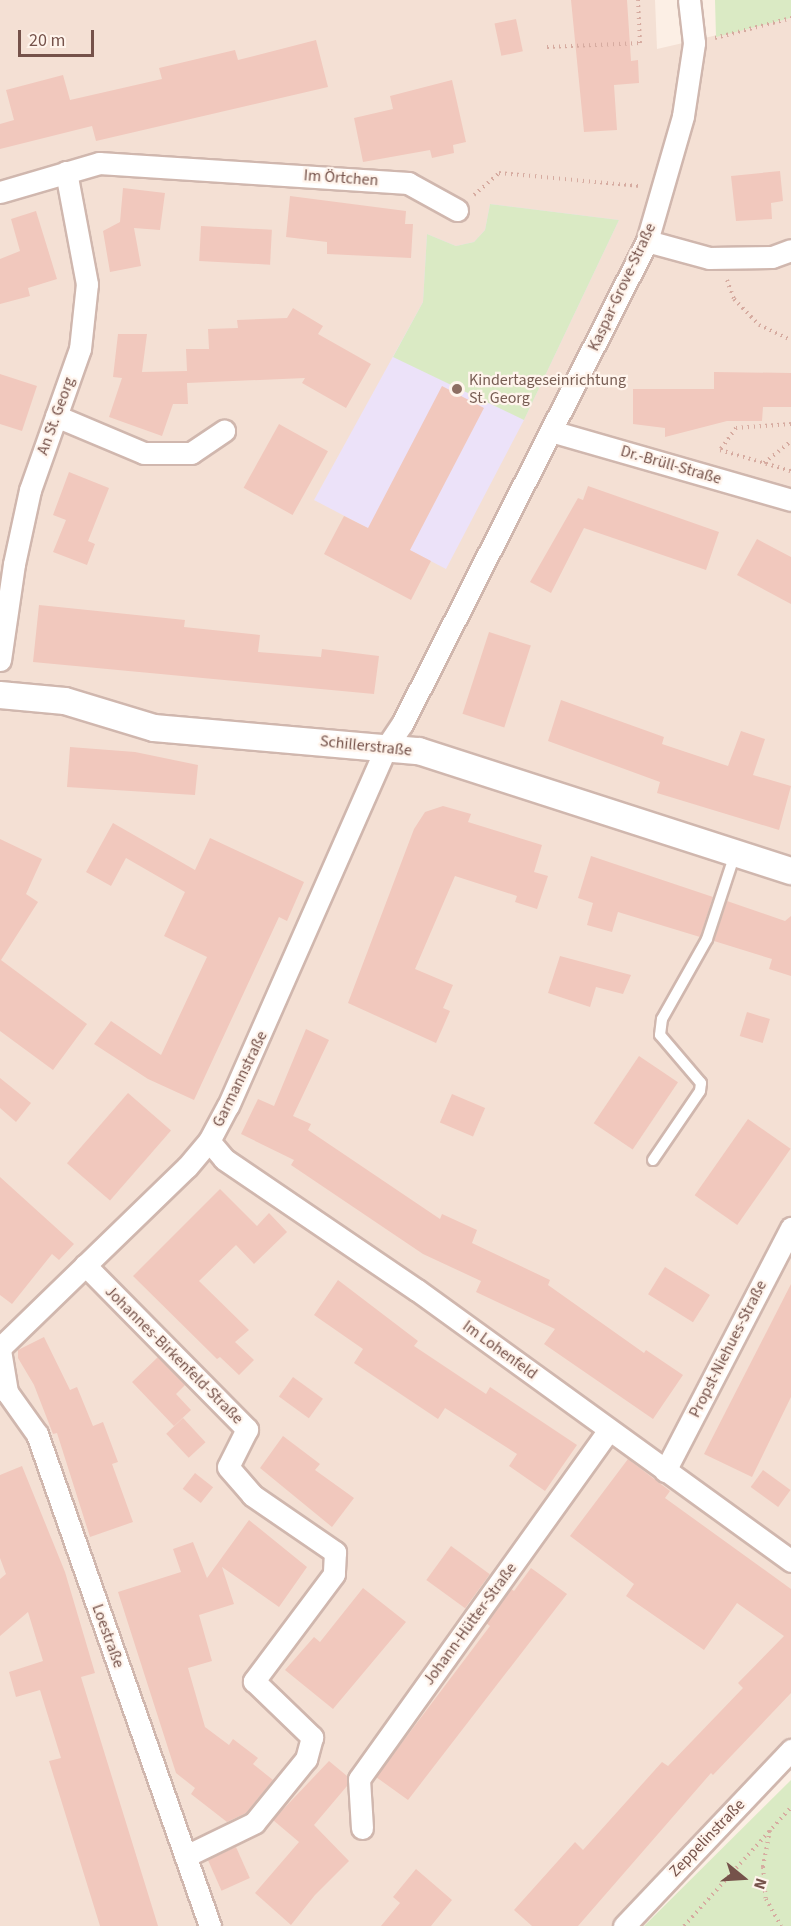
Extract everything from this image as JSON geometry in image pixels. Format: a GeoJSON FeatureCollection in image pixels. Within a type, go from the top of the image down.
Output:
{"type":"FeatureCollection","features":[{"type":"Feature","properties":{"kind":"street","name":"Kaspar-Grove-Straße"},"geometry":{"type":"LineString","coordinates":[[387,746],[402,724],[647,241],[665,189],[683,116],[694,43],[689,0]]}},
{"type":"Feature","properties":{"kind":"street","name":"Im Örtchen"},"geometry":{"type":"LineString","coordinates":[[0,192],[99,163],[408,183],[457,210]]}},
{"type":"Feature","properties":{"kind":"street","name":"An St. Georg"},"geometry":{"type":"LineString","coordinates":[[0,660],[7,563],[30,490],[81,349],[87,284],[66,172]]}},
{"type":"Feature","properties":{"kind":"street"},"geometry":{"type":"LineString","coordinates":[[647,241],[719,258],[772,257],[791,250]]}},
{"type":"Feature","properties":{"kind":"street"},"geometry":{"type":"LineString","coordinates":[[56,416],[144,453],[191,453],[224,431]]}},
{"type":"Feature","properties":{"kind":"street","name":"Dr.-Brüll-Straße"},"geometry":{"type":"LineString","coordinates":[[551,431],[791,500]]}},
{"type":"Feature","properties":{"kind":"street","name":"Schillerstraße"},"geometry":{"type":"LineString","coordinates":[[0,695],[65,701],[154,728],[387,746],[430,755],[791,871]]}},
{"type":"Feature","properties":{"kind":"street","name":"Garmannstraße"},"geometry":{"type":"LineString","coordinates":[[0,1349],[209,1141],[283,989],[387,746]]}},
{"type":"Feature","properties":{"kind":"street","name":"Im Lohenfeld"},"geometry":{"type":"LineString","coordinates":[[209,1141],[224,1159],[417,1290],[791,1561]]}},
{"type":"Feature","properties":{"kind":"street","name":"Propst-Niehues-Straße"},"geometry":{"type":"LineString","coordinates":[[665,1470],[791,1228]]}},
{"type":"Feature","properties":{"kind":"street","name":"Johannes-Birkenfeld-Straße"},"geometry":{"type":"LineString","coordinates":[[85,1265],[247,1429],[228,1467],[252,1495],[335,1552],[334,1574],[254,1681],[312,1737],[308,1753],[254,1823],[186,1856]]}},
{"type":"Feature","properties":{"kind":"street","name":"Loestraße"},"geometry":{"type":"LineString","coordinates":[[0,1349],[7,1392],[37,1434],[210,1926]]}},
{"type":"Feature","properties":{"kind":"street","name":"Johann-Hütter-Straße"},"geometry":{"type":"LineString","coordinates":[[362,1828],[359,1779],[609,1430]]}},
{"type":"Feature","properties":{"kind":"street","name":"Zeppelinstraße"},"geometry":{"type":"LineString","coordinates":[[624,1926],[791,1750]]}},
{"type":"Feature","properties":{"kind":"lane"},"geometry":{"type":"LineString","coordinates":[[653,1160],[700,1091],[701,1083],[666,1045],[660,1027],[707,939],[735,853]]}},
{"type":"Feature","properties":{"kind":"path"},"geometry":{"type":"LineString","coordinates":[[547,47],[640,44],[638,0]]}},
{"type":"Feature","properties":{"kind":"path"},"geometry":{"type":"LineString","coordinates":[[694,43],[791,18]]}},
{"type":"Feature","properties":{"kind":"path"},"geometry":{"type":"LineString","coordinates":[[457,210],[500,173],[665,189]]}},
{"type":"Feature","properties":{"kind":"path"},"geometry":{"type":"LineString","coordinates":[[719,258],[734,299],[759,325],[791,340]]}},
{"type":"Feature","properties":{"kind":"path"},"geometry":{"type":"LineString","coordinates":[[791,424],[736,428],[720,450],[791,471]]}},
{"type":"Feature","properties":{"kind":"path"},"geometry":{"type":"LineString","coordinates":[[747,486],[764,463],[791,441]]}},
{"type":"Feature","properties":{"kind":"path"},"geometry":{"type":"LineString","coordinates":[[684,1926],[791,1807]]}},
{"type":"Feature","properties":{"kind":"path"},"geometry":{"type":"LineString","coordinates":[[770,1829],[763,1867],[766,1899],[781,1926]]}},
{"type":"Feature","properties":{"kind":"shaded area"},"geometry":{"type":"Polygon","coordinates":[[[0,0],[655,0],[657,49],[791,18],[791,1750],[624,1926],[0,1926],[0,0]]]}},
{"type":"Feature","properties":{"kind":"shaded area","name":"Kindertageseinrichtung St. Georg"},"geometry":{"type":"Polygon","coordinates":[[[490,204],[619,220],[524,420],[446,569],[314,500],[423,302],[427,234],[456,246],[474,242],[485,230],[490,204]]]}},
{"type":"Feature","properties":{"kind":"green space"},"geometry":{"type":"Polygon","coordinates":[[[715,0],[791,0],[791,18],[716,37],[715,0]]]}},
{"type":"Feature","properties":{"kind":"green space"},"geometry":{"type":"Polygon","coordinates":[[[490,204],[619,220],[524,420],[393,357],[423,302],[427,234],[456,246],[474,242],[485,230],[490,204]]]}},
{"type":"Feature","properties":{"kind":"green space"},"geometry":{"type":"Polygon","coordinates":[[[791,1780],[791,1926],[644,1926],[791,1780]]]}},
{"type":"Feature","properties":{"kind":"building"},"geometry":{"type":"Polygon","coordinates":[[[571,0],[627,0],[631,61],[638,60],[639,83],[614,85],[617,130],[584,132],[571,0]]]}},
{"type":"Feature","properties":{"kind":"building"},"geometry":{"type":"Polygon","coordinates":[[[516,19],[523,51],[501,56],[494,24],[516,19]]]}},
{"type":"Feature","properties":{"kind":"building"},"geometry":{"type":"Polygon","coordinates":[[[316,40],[328,87],[96,141],[92,126],[0,149],[0,124],[14,120],[6,90],[63,75],[70,100],[162,79],[159,68],[235,50],[238,60],[316,40]]]}},
{"type":"Feature","properties":{"kind":"building"},"geometry":{"type":"Polygon","coordinates":[[[452,80],[466,142],[453,145],[454,153],[432,158],[430,150],[363,162],[354,118],[393,109],[390,96],[452,80]]]}},
{"type":"Feature","properties":{"kind":"building"},"geometry":{"type":"Polygon","coordinates":[[[780,171],[783,201],[771,203],[772,219],[736,221],[731,176],[780,171]]]}},
{"type":"Feature","properties":{"kind":"building"},"geometry":{"type":"Polygon","coordinates":[[[123,188],[165,193],[160,230],[134,228],[141,266],[110,272],[103,231],[120,222],[123,188]]]}},
{"type":"Feature","properties":{"kind":"building"},"geometry":{"type":"Polygon","coordinates":[[[290,196],[406,211],[405,224],[413,224],[411,258],[327,254],[327,242],[286,237],[290,196]]]}},
{"type":"Feature","properties":{"kind":"building"},"geometry":{"type":"Polygon","coordinates":[[[36,211],[57,279],[28,288],[30,296],[0,304],[0,259],[20,251],[11,219],[36,211]]]}},
{"type":"Feature","properties":{"kind":"building"},"geometry":{"type":"Polygon","coordinates":[[[201,226],[272,230],[270,265],[199,261],[201,226]]]}},
{"type":"Feature","properties":{"kind":"building"},"geometry":{"type":"Polygon","coordinates":[[[293,308],[323,326],[318,334],[371,364],[346,408],[302,383],[305,378],[187,383],[188,404],[173,404],[162,436],[109,417],[122,378],[113,377],[118,334],[147,334],[142,372],[187,371],[186,349],[209,349],[208,329],[238,328],[237,320],[287,318],[293,308]]]}},
{"type":"Feature","properties":{"kind":"building"},"geometry":{"type":"Polygon","coordinates":[[[714,372],[791,373],[791,407],[763,407],[762,421],[727,421],[665,437],[665,428],[633,424],[633,389],[714,389],[714,372]]]}},
{"type":"Feature","properties":{"kind":"building"},"geometry":{"type":"Polygon","coordinates":[[[0,374],[37,386],[22,431],[0,424],[0,374]]]}},
{"type":"Feature","properties":{"kind":"building"},"geometry":{"type":"Polygon","coordinates":[[[442,386],[484,408],[410,550],[431,561],[411,600],[324,554],[344,516],[368,528],[442,386]]]}},
{"type":"Feature","properties":{"kind":"building"},"geometry":{"type":"Polygon","coordinates":[[[279,424],[328,451],[293,515],[244,488],[279,424]]]}},
{"type":"Feature","properties":{"kind":"building"},"geometry":{"type":"Polygon","coordinates":[[[69,472],[109,488],[88,541],[95,544],[87,565],[53,552],[66,520],[53,515],[69,472]]]}},
{"type":"Feature","properties":{"kind":"building"},"geometry":{"type":"Polygon","coordinates":[[[588,486],[719,532],[706,570],[584,528],[551,593],[530,582],[578,498],[583,500],[588,486]]]}},
{"type":"Feature","properties":{"kind":"building"},"geometry":{"type":"Polygon","coordinates":[[[757,539],[791,557],[791,604],[737,575],[757,539]]]}},
{"type":"Feature","properties":{"kind":"building"},"geometry":{"type":"Polygon","coordinates":[[[39,605],[185,620],[184,627],[260,635],[258,652],[321,657],[322,649],[379,656],[374,694],[33,662],[39,605]]]}},
{"type":"Feature","properties":{"kind":"building"},"geometry":{"type":"Polygon","coordinates":[[[489,632],[531,646],[504,727],[462,714],[489,632]]]}},
{"type":"Feature","properties":{"kind":"building"},"geometry":{"type":"Polygon","coordinates":[[[561,700],[664,737],[662,744],[728,766],[741,731],[765,739],[753,775],[791,786],[779,830],[657,793],[660,782],[548,741],[561,700]]]}},
{"type":"Feature","properties":{"kind":"building"},"geometry":{"type":"Polygon","coordinates":[[[70,747],[135,752],[198,765],[195,795],[67,787],[70,747]]]}},
{"type":"Feature","properties":{"kind":"building"},"geometry":{"type":"Polygon","coordinates":[[[443,806],[471,814],[468,822],[542,845],[534,872],[548,876],[537,909],[515,902],[517,896],[455,876],[415,969],[453,985],[443,1008],[450,1011],[436,1043],[348,1003],[414,829],[425,812],[443,806]]]}},
{"type":"Feature","properties":{"kind":"building"},"geometry":{"type":"Polygon","coordinates":[[[113,823],[195,870],[210,838],[304,882],[287,921],[279,917],[194,1100],[148,1079],[94,1044],[111,1021],[161,1055],[207,957],[164,936],[185,892],[126,858],[111,886],[86,872],[113,823]]]}},
{"type":"Feature","properties":{"kind":"building"},"geometry":{"type":"Polygon","coordinates":[[[0,839],[42,859],[26,894],[38,902],[1,960],[87,1024],[53,1070],[0,1031],[0,839]]]}},
{"type":"Feature","properties":{"kind":"building"},"geometry":{"type":"Polygon","coordinates":[[[591,856],[713,897],[700,937],[618,912],[612,932],[587,925],[593,903],[578,898],[591,856]]]}},
{"type":"Feature","properties":{"kind":"building"},"geometry":{"type":"Polygon","coordinates":[[[727,901],[785,921],[791,916],[791,976],[769,969],[772,959],[714,941],[727,901]]]}},
{"type":"Feature","properties":{"kind":"building"},"geometry":{"type":"Polygon","coordinates":[[[560,956],[631,975],[623,994],[596,987],[590,1007],[548,993],[560,956]]]}},
{"type":"Feature","properties":{"kind":"building"},"geometry":{"type":"Polygon","coordinates":[[[747,1012],[770,1019],[763,1043],[740,1036],[747,1012]]]}},
{"type":"Feature","properties":{"kind":"building"},"geometry":{"type":"Polygon","coordinates":[[[306,1029],[329,1040],[293,1116],[311,1124],[308,1130],[440,1219],[442,1214],[477,1230],[472,1243],[550,1280],[548,1285],[644,1353],[646,1350],[683,1375],[653,1419],[544,1344],[555,1329],[476,1292],[481,1281],[423,1254],[291,1165],[294,1160],[241,1134],[258,1099],[274,1106],[306,1029]]]}},
{"type":"Feature","properties":{"kind":"building"},"geometry":{"type":"Polygon","coordinates":[[[639,1056],[678,1082],[633,1149],[594,1123],[639,1056]]]}},
{"type":"Feature","properties":{"kind":"building"},"geometry":{"type":"Polygon","coordinates":[[[0,1078],[31,1103],[16,1122],[0,1108],[0,1078]]]}},
{"type":"Feature","properties":{"kind":"building"},"geometry":{"type":"Polygon","coordinates":[[[128,1093],[171,1130],[110,1201],[67,1163],[128,1093]]]}},
{"type":"Feature","properties":{"kind":"building"},"geometry":{"type":"Polygon","coordinates":[[[452,1094],[485,1108],[473,1137],[440,1123],[452,1094]]]}},
{"type":"Feature","properties":{"kind":"building"},"geometry":{"type":"Polygon","coordinates":[[[748,1119],[791,1149],[737,1225],[695,1195],[748,1119]]]}},
{"type":"Feature","properties":{"kind":"building"},"geometry":{"type":"Polygon","coordinates":[[[0,1177],[74,1244],[59,1260],[52,1254],[12,1304],[0,1295],[0,1177]]]}},
{"type":"Feature","properties":{"kind":"building"},"geometry":{"type":"Polygon","coordinates":[[[220,1189],[257,1226],[269,1213],[287,1232],[254,1264],[236,1245],[199,1281],[249,1330],[235,1342],[254,1360],[239,1375],[220,1357],[217,1359],[133,1276],[220,1189]]]}},
{"type":"Feature","properties":{"kind":"building"},"geometry":{"type":"Polygon","coordinates":[[[665,1267],[710,1295],[693,1322],[648,1294],[665,1267]]]}},
{"type":"Feature","properties":{"kind":"building"},"geometry":{"type":"Polygon","coordinates":[[[338,1280],[418,1341],[414,1346],[486,1394],[490,1387],[577,1445],[545,1491],[509,1466],[517,1454],[445,1408],[438,1419],[354,1363],[363,1349],[314,1315],[338,1280]]]}},
{"type":"Feature","properties":{"kind":"building"},"geometry":{"type":"Polygon","coordinates":[[[791,1284],[791,1397],[752,1477],[704,1454],[791,1284]]]}},
{"type":"Feature","properties":{"kind":"building"},"geometry":{"type":"Polygon","coordinates":[[[44,1337],[70,1390],[77,1387],[93,1426],[103,1422],[118,1462],[112,1464],[133,1522],[90,1537],[57,1433],[53,1434],[34,1385],[18,1358],[18,1350],[44,1337]]]}},
{"type":"Feature","properties":{"kind":"building"},"geometry":{"type":"Polygon","coordinates":[[[158,1357],[185,1385],[176,1394],[191,1410],[174,1426],[132,1382],[158,1357]]]}},
{"type":"Feature","properties":{"kind":"building"},"geometry":{"type":"Polygon","coordinates":[[[293,1377],[323,1399],[309,1418],[279,1396],[293,1377]]]}},
{"type":"Feature","properties":{"kind":"building"},"geometry":{"type":"Polygon","coordinates":[[[183,1418],[206,1442],[189,1458],[166,1434],[183,1418]]]}},
{"type":"Feature","properties":{"kind":"building"},"geometry":{"type":"Polygon","coordinates":[[[283,1436],[320,1464],[315,1470],[354,1498],[332,1527],[260,1468],[283,1436]]]}},
{"type":"Feature","properties":{"kind":"building"},"geometry":{"type":"Polygon","coordinates":[[[628,1459],[670,1491],[665,1498],[791,1589],[791,1693],[713,1775],[711,1773],[578,1926],[532,1926],[514,1910],[575,1842],[583,1850],[662,1762],[668,1766],[743,1688],[738,1683],[784,1636],[737,1603],[704,1650],[626,1596],[634,1584],[570,1536],[628,1459]]]}},
{"type":"Feature","properties":{"kind":"building"},"geometry":{"type":"Polygon","coordinates":[[[22,1466],[65,1572],[95,1673],[81,1677],[158,1926],[100,1926],[49,1761],[61,1758],[40,1690],[16,1697],[9,1672],[43,1661],[28,1612],[0,1636],[0,1579],[6,1574],[0,1558],[0,1475],[22,1466]]]}},
{"type":"Feature","properties":{"kind":"building"},"geometry":{"type":"Polygon","coordinates":[[[763,1470],[791,1490],[778,1507],[751,1487],[763,1470]]]}},
{"type":"Feature","properties":{"kind":"building"},"geometry":{"type":"Polygon","coordinates":[[[195,1473],[213,1487],[201,1503],[183,1489],[195,1473]]]}},
{"type":"Feature","properties":{"kind":"building"},"geometry":{"type":"Polygon","coordinates":[[[249,1520],[307,1567],[279,1607],[222,1567],[234,1604],[199,1615],[212,1661],[188,1668],[205,1727],[229,1745],[233,1739],[258,1758],[253,1764],[273,1780],[246,1813],[227,1822],[191,1794],[195,1788],[176,1773],[118,1592],[181,1572],[173,1549],[193,1542],[207,1578],[249,1520]]]}},
{"type":"Feature","properties":{"kind":"building"},"geometry":{"type":"Polygon","coordinates":[[[451,1546],[490,1574],[465,1608],[426,1580],[451,1546]]]}},
{"type":"Feature","properties":{"kind":"building"},"geometry":{"type":"Polygon","coordinates":[[[531,1568],[567,1594],[408,1800],[376,1777],[490,1626],[486,1623],[511,1589],[514,1591],[531,1568]]]}},
{"type":"Feature","properties":{"kind":"building"},"geometry":{"type":"Polygon","coordinates":[[[363,1588],[406,1622],[333,1709],[285,1670],[314,1637],[320,1642],[363,1588]]]}},
{"type":"Feature","properties":{"kind":"building"},"geometry":{"type":"Polygon","coordinates":[[[329,1761],[347,1776],[347,1786],[314,1825],[349,1861],[315,1895],[291,1925],[255,1893],[299,1842],[273,1820],[329,1761]]]}},
{"type":"Feature","properties":{"kind":"building"},"geometry":{"type":"Polygon","coordinates":[[[236,1847],[250,1878],[222,1891],[208,1860],[236,1847]]]}},
{"type":"Feature","properties":{"kind":"building"},"geometry":{"type":"Polygon","coordinates":[[[416,1869],[452,1900],[431,1926],[381,1926],[400,1903],[393,1897],[416,1869]]]}},
{"type":"Feature","properties":{"kind":"place","name":"Kindertageseinrichtung St. Georg"},"geometry":{"type":"Point","coordinates":[457,389]}}]}
